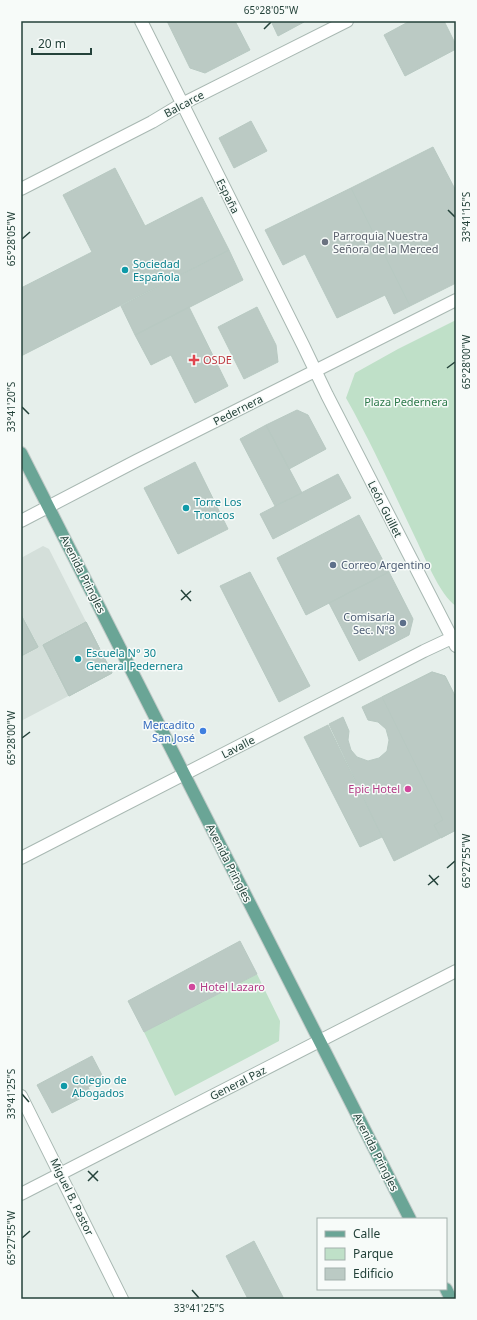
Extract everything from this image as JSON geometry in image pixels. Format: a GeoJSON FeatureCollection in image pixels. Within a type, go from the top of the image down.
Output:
{"type":"FeatureCollection","features":[{"type":"Feature","properties":{"kind":"main road","name":"Avenida Pringles"},"geometry":{"type":"LineString","coordinates":[[21,453],[409,1218]]}},
{"type":"Feature","properties":{"kind":"main road"},"geometry":{"type":"LineString","coordinates":[[446,1290],[451,1299]]}},
{"type":"Feature","properties":{"kind":"street","name":"España"},"geometry":{"type":"LineString","coordinates":[[141,21],[315,371]]}},
{"type":"Feature","properties":{"kind":"street","name":"Balcarce"},"geometry":{"type":"LineString","coordinates":[[21,189],[152,122],[182,104],[347,21]]}},
{"type":"Feature","properties":{"kind":"street","name":"Pedernera"},"geometry":{"type":"LineString","coordinates":[[21,521],[456,300]]}},
{"type":"Feature","properties":{"kind":"street","name":"León Guillet"},"geometry":{"type":"LineString","coordinates":[[315,371],[455,640]]}},
{"type":"Feature","properties":{"kind":"street","name":"Lavalle"},"geometry":{"type":"LineString","coordinates":[[21,858],[424,651],[455,640]]}},
{"type":"Feature","properties":{"kind":"street","name":"General Paz"},"geometry":{"type":"LineString","coordinates":[[21,1194],[456,972]]}},
{"type":"Feature","properties":{"kind":"street","name":"Miguel B. Pastor"},"geometry":{"type":"LineString","coordinates":[[21,1096],[122,1299]]}},
{"type":"Feature","properties":{"kind":"shaded area"},"geometry":{"type":"Polygon","coordinates":[[[43,546],[49,549],[112,673],[21,721],[21,558],[43,546]]]}},
{"type":"Feature","properties":{"kind":"green space","name":"Plaza Pedernera"},"geometry":{"type":"Polygon","coordinates":[[[456,320],[456,606],[444,593],[432,574],[373,449],[346,398],[355,373],[398,349],[456,320]]]}},
{"type":"Feature","properties":{"kind":"green space"},"geometry":{"type":"Polygon","coordinates":[[[257,974],[280,1021],[279,1041],[175,1096],[144,1032],[257,974]]]}},
{"type":"Feature","properties":{"kind":"building"},"geometry":{"type":"Polygon","coordinates":[[[167,21],[235,21],[250,50],[205,73],[190,68],[167,21]]]}},
{"type":"Feature","properties":{"kind":"building"},"geometry":{"type":"Polygon","coordinates":[[[271,21],[304,21],[304,22],[278,36],[271,21]]]}},
{"type":"Feature","properties":{"kind":"building"},"geometry":{"type":"Polygon","coordinates":[[[410,21],[444,21],[456,45],[456,49],[405,76],[384,35],[410,21]]]}},
{"type":"Feature","properties":{"kind":"building"},"geometry":{"type":"Polygon","coordinates":[[[251,121],[267,151],[234,168],[219,138],[251,121]]]}},
{"type":"Feature","properties":{"kind":"building"},"geometry":{"type":"Polygon","coordinates":[[[433,147],[456,191],[456,283],[410,306],[351,188],[433,147]]]}},
{"type":"Feature","properties":{"kind":"building","name":"Sociedad Española"},"geometry":{"type":"Polygon","coordinates":[[[115,168],[145,226],[202,197],[229,250],[21,356],[21,288],[92,252],[63,195],[115,168]]]}},
{"type":"Feature","properties":{"kind":"building","name":"Parroquia Nuestra Señora de la Merced"},"geometry":{"type":"Polygon","coordinates":[[[351,188],[410,306],[394,314],[385,295],[337,318],[305,254],[283,265],[265,230],[351,188]]]}},
{"type":"Feature","properties":{"kind":"building"},"geometry":{"type":"Polygon","coordinates":[[[229,250],[243,280],[135,335],[121,306],[229,250]]]}},
{"type":"Feature","properties":{"kind":"building","name":"OSDE"},"geometry":{"type":"Polygon","coordinates":[[[189,307],[228,386],[195,403],[171,355],[151,365],[135,335],[189,307]]]}},
{"type":"Feature","properties":{"kind":"building"},"geometry":{"type":"Polygon","coordinates":[[[257,307],[276,345],[278,362],[244,379],[218,327],[257,307]]]}},
{"type":"Feature","properties":{"kind":"building"},"geometry":{"type":"Polygon","coordinates":[[[297,410],[308,415],[326,449],[289,469],[266,425],[297,410]]]}},
{"type":"Feature","properties":{"kind":"building"},"geometry":{"type":"Polygon","coordinates":[[[266,425],[302,493],[275,506],[240,439],[266,425]]]}},
{"type":"Feature","properties":{"kind":"building","name":"Torre Los Troncos"},"geometry":{"type":"Polygon","coordinates":[[[195,462],[228,529],[178,554],[144,488],[195,462]]]}},
{"type":"Feature","properties":{"kind":"building"},"geometry":{"type":"Polygon","coordinates":[[[338,474],[351,498],[273,539],[260,514],[338,474]]]}},
{"type":"Feature","properties":{"kind":"building","name":"Correo Argentino"},"geometry":{"type":"Polygon","coordinates":[[[359,515],[389,572],[306,615],[277,558],[359,515]]]}},
{"type":"Feature","properties":{"kind":"building"},"geometry":{"type":"Polygon","coordinates":[[[250,572],[310,686],[279,702],[220,586],[250,572]]]}},
{"type":"Feature","properties":{"kind":"building"},"geometry":{"type":"Polygon","coordinates":[[[389,572],[413,619],[409,635],[359,661],[329,603],[389,572]]]}},
{"type":"Feature","properties":{"kind":"building"},"geometry":{"type":"Polygon","coordinates":[[[21,615],[38,647],[21,656],[21,615]]]}},
{"type":"Feature","properties":{"kind":"building"},"geometry":{"type":"Polygon","coordinates":[[[21,615],[38,647],[21,656],[21,615]]]}},
{"type":"Feature","properties":{"kind":"building","name":"Escuela N° 30 General Pedernera"},"geometry":{"type":"Polygon","coordinates":[[[86,622],[112,673],[69,696],[43,645],[86,622]]]}},
{"type":"Feature","properties":{"kind":"building","name":"Escuela N° 30 General Pedernera"},"geometry":{"type":"Polygon","coordinates":[[[86,622],[112,673],[69,696],[43,645],[86,622]]]}},
{"type":"Feature","properties":{"kind":"building","name":"Epic Hotel"},"geometry":{"type":"Polygon","coordinates":[[[432,672],[445,676],[456,698],[456,830],[394,861],[329,724],[343,717],[349,731],[348,740],[351,750],[357,757],[368,761],[379,758],[387,751],[389,740],[386,729],[378,722],[368,720],[362,707],[432,672]]]}},
{"type":"Feature","properties":{"kind":"building"},"geometry":{"type":"Polygon","coordinates":[[[432,672],[445,676],[456,698],[456,830],[441,838],[434,825],[443,820],[382,697],[432,672]]]}},
{"type":"Feature","properties":{"kind":"building"},"geometry":{"type":"Polygon","coordinates":[[[328,725],[382,837],[360,847],[304,737],[328,725]]]}},
{"type":"Feature","properties":{"kind":"building","name":"Hotel Lazaro"},"geometry":{"type":"Polygon","coordinates":[[[240,941],[257,974],[144,1032],[128,1001],[240,941]]]}},
{"type":"Feature","properties":{"kind":"building","name":"Colegio de Abogados"},"geometry":{"type":"Polygon","coordinates":[[[92,1056],[104,1079],[88,1087],[91,1093],[52,1113],[37,1085],[92,1056]]]}},
{"type":"Feature","properties":{"kind":"building"},"geometry":{"type":"Polygon","coordinates":[[[254,1241],[284,1299],[248,1299],[226,1256],[254,1241]]]}},
{"type":"Feature","properties":{"kind":"place","name":"Parroquia Nuestra Señora de la Merced"},"geometry":{"type":"Point","coordinates":[325,242]}},
{"type":"Feature","properties":{"kind":"place","name":"Sociedad Española"},"geometry":{"type":"Point","coordinates":[125,270]}},
{"type":"Feature","properties":{"kind":"place","name":"OSDE"},"geometry":{"type":"Point","coordinates":[194,360]}},
{"type":"Feature","properties":{"kind":"place","name":"Torre Los Troncos"},"geometry":{"type":"Point","coordinates":[186,508]}},
{"type":"Feature","properties":{"kind":"place","name":"Correo Argentino"},"geometry":{"type":"Point","coordinates":[333,565]}},
{"type":"Feature","properties":{"kind":"place","name":"Comisaría Sec. Nº8"},"geometry":{"type":"Point","coordinates":[403,623]}},
{"type":"Feature","properties":{"kind":"place","name":"Escuela N° 30 General Pedernera"},"geometry":{"type":"Point","coordinates":[78,659]}},
{"type":"Feature","properties":{"kind":"place","name":"Mercadito San José"},"geometry":{"type":"Point","coordinates":[203,731]}},
{"type":"Feature","properties":{"kind":"place","name":"Epic Hotel"},"geometry":{"type":"Point","coordinates":[408,789]}},
{"type":"Feature","properties":{"kind":"place","name":"Hotel Lazaro"},"geometry":{"type":"Point","coordinates":[192,987]}},
{"type":"Feature","properties":{"kind":"place","name":"Colegio de Abogados"},"geometry":{"type":"Point","coordinates":[64,1086]}}]}
